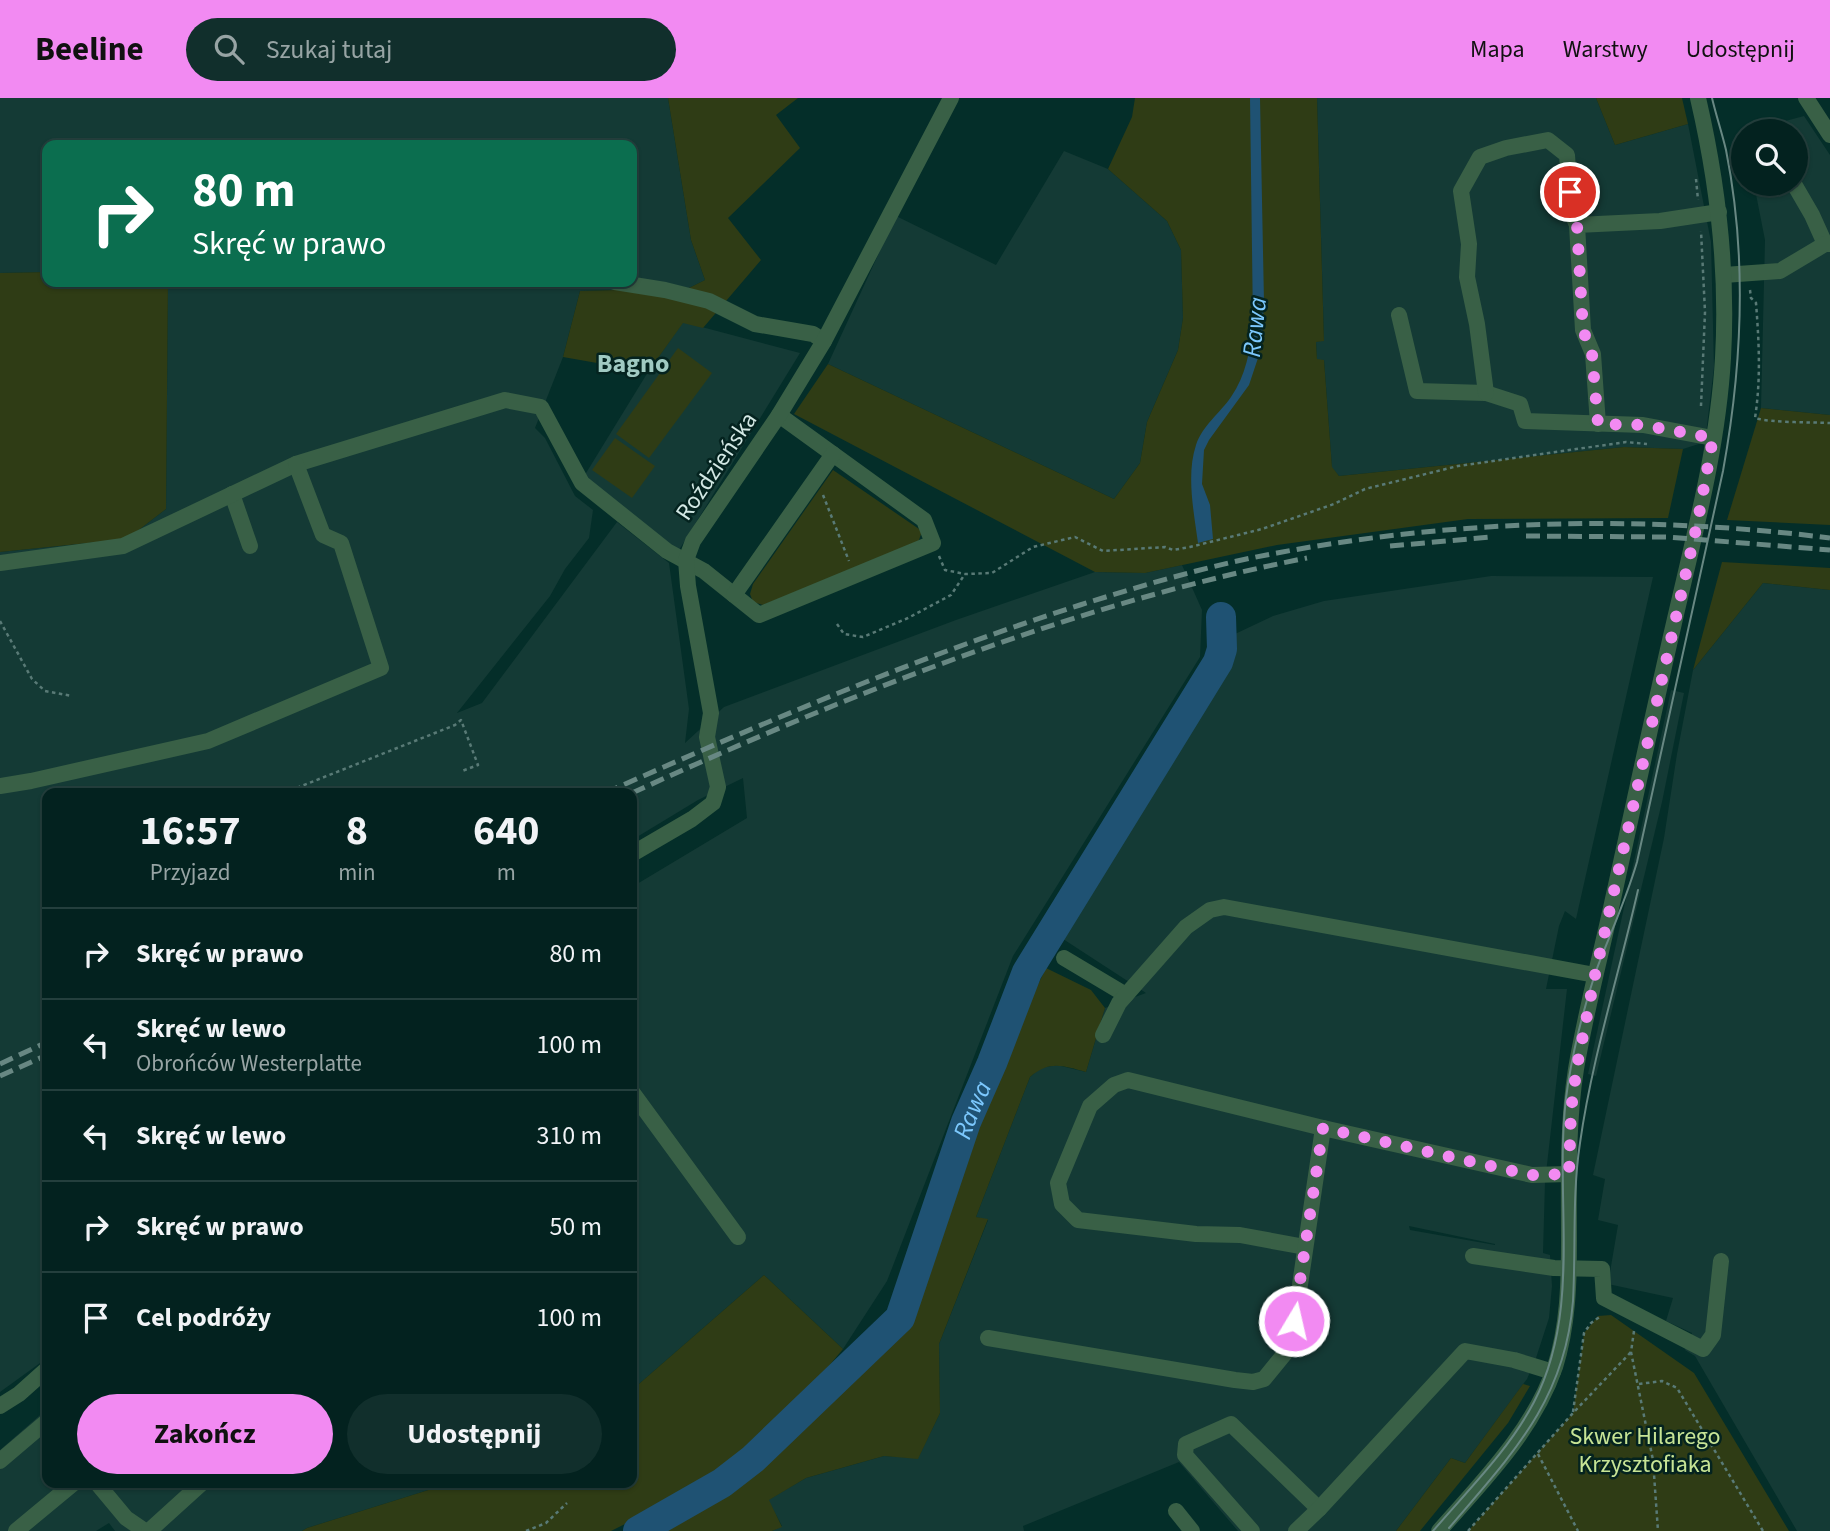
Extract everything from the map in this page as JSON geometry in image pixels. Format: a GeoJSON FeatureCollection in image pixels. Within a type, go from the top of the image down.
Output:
{"type":"FeatureCollection","features":[{"type":"Feature","properties":{"kind":"street","name":"Roździeńska"},"geometry":{"type":"LineString","coordinates":[[637,851],[692,819],[713,803],[718,786],[707,737],[711,713],[688,586],[686,559],[693,541],[779,415],[824,341],[951,98]]}},
{"type":"Feature","properties":{"kind":"street"},"geometry":{"type":"LineString","coordinates":[[1439,1531],[1519,1437],[1541,1400],[1553,1372],[1564,1329],[1569,1269],[1569,1174],[1573,1093],[1595,975],[1698,520],[1713,438],[1723,360],[1724,275],[1719,212],[1711,154],[1698,98]]}},
{"type":"Feature","properties":{"kind":"street"},"geometry":{"type":"LineString","coordinates":[[1806,98],[1830,135]]}},
{"type":"Feature","properties":{"kind":"street"},"geometry":{"type":"LineString","coordinates":[[1486,393],[1477,324],[1467,277],[1469,244],[1461,191],[1480,158],[1506,148],[1548,140],[1567,155],[1571,211],[1577,225],[1583,330],[1592,354],[1598,424]]}},
{"type":"Feature","properties":{"kind":"street"},"geometry":{"type":"LineString","coordinates":[[1724,275],[1780,271],[1827,244],[1801,196]]}},
{"type":"Feature","properties":{"kind":"street"},"geometry":{"type":"LineString","coordinates":[[1577,225],[1660,221],[1719,212]]}},
{"type":"Feature","properties":{"kind":"street"},"geometry":{"type":"LineString","coordinates":[[637,286],[709,301],[755,324],[813,334],[824,341]]}},
{"type":"Feature","properties":{"kind":"street"},"geometry":{"type":"LineString","coordinates":[[1399,315],[1417,391],[1486,393],[1520,404],[1525,421],[1643,425],[1713,438]]}},
{"type":"Feature","properties":{"kind":"street"},"geometry":{"type":"LineString","coordinates":[[0,563],[123,546],[296,464],[505,400],[541,407],[582,483],[667,551],[686,559],[760,615],[933,543],[925,520],[779,415]]}},
{"type":"Feature","properties":{"kind":"street"},"geometry":{"type":"LineString","coordinates":[[734,595],[833,454]]}},
{"type":"Feature","properties":{"kind":"street"},"geometry":{"type":"LineString","coordinates":[[0,786],[208,741],[381,668],[341,543],[323,536],[296,464]]}},
{"type":"Feature","properties":{"kind":"street"},"geometry":{"type":"LineString","coordinates":[[232,494],[250,546]]}},
{"type":"Feature","properties":{"kind":"street"},"geometry":{"type":"LineString","coordinates":[[1103,1035],[1119,1003],[1186,927],[1210,910],[1224,907],[1595,975]]}},
{"type":"Feature","properties":{"kind":"street"},"geometry":{"type":"LineString","coordinates":[[1064,958],[1126,995]]}},
{"type":"Feature","properties":{"kind":"street"},"geometry":{"type":"LineString","coordinates":[[1305,1247],[1240,1235],[1196,1234],[1079,1220],[1062,1203],[1058,1183],[1090,1106],[1114,1085],[1128,1080],[1531,1175],[1569,1174]]}},
{"type":"Feature","properties":{"kind":"street"},"geometry":{"type":"LineString","coordinates":[[637,1099],[738,1237]]}},
{"type":"Feature","properties":{"kind":"street"},"geometry":{"type":"LineString","coordinates":[[988,1338],[1235,1380],[1253,1382],[1264,1379],[1290,1346],[1323,1128]]}},
{"type":"Feature","properties":{"kind":"street"},"geometry":{"type":"LineString","coordinates":[[1473,1256],[1569,1269],[1602,1269],[1604,1298],[1703,1349],[1713,1335],[1721,1261]]}},
{"type":"Feature","properties":{"kind":"street"},"geometry":{"type":"LineString","coordinates":[[1296,1531],[1319,1510],[1465,1351],[1514,1360],[1553,1372]]}},
{"type":"Feature","properties":{"kind":"street"},"geometry":{"type":"LineString","coordinates":[[0,1406],[42,1374]]}},
{"type":"Feature","properties":{"kind":"street"},"geometry":{"type":"LineString","coordinates":[[1252,1531],[1185,1455],[1186,1444],[1231,1424],[1319,1510]]}},
{"type":"Feature","properties":{"kind":"street"},"geometry":{"type":"LineString","coordinates":[[0,1461],[42,1425]]}},
{"type":"Feature","properties":{"kind":"street"},"geometry":{"type":"LineString","coordinates":[[16,1531],[68,1488]]}},
{"type":"Feature","properties":{"kind":"street"},"geometry":{"type":"LineString","coordinates":[[101,1488],[126,1518],[147,1531],[196,1488]]}},
{"type":"Feature","properties":{"kind":"street"},"geometry":{"type":"LineString","coordinates":[[1176,1511],[1192,1531]]}},
{"type":"Feature","properties":{"kind":"path"},"geometry":{"type":"LineString","coordinates":[[1750,273],[1751,298],[1756,303],[1759,347],[1760,385],[1755,418],[1766,421],[1830,423]]}},
{"type":"Feature","properties":{"kind":"path"},"geometry":{"type":"LineString","coordinates":[[933,543],[945,570],[965,574],[992,573],[1033,547],[1075,537],[1103,551],[1165,547],[1172,550],[1262,528],[1334,504],[1365,489],[1458,466],[1626,442],[1650,444]]}},
{"type":"Feature","properties":{"kind":"path"},"geometry":{"type":"LineString","coordinates":[[820,486],[852,568]]}},
{"type":"Feature","properties":{"kind":"path"},"geometry":{"type":"LineString","coordinates":[[837,624],[844,634],[863,637],[908,618],[951,595],[965,574]]}},
{"type":"Feature","properties":{"kind":"path"},"geometry":{"type":"LineString","coordinates":[[0,621],[32,679],[45,691],[72,696]]}},
{"type":"Feature","properties":{"kind":"path"},"geometry":{"type":"LineString","coordinates":[[297,788],[455,725],[461,720],[478,765],[462,771]]}},
{"type":"Feature","properties":{"kind":"path"},"geometry":{"type":"LineString","coordinates":[[1573,1413],[1584,1333],[1598,1317],[1611,1315]]}},
{"type":"Feature","properties":{"kind":"path"},"geometry":{"type":"LineString","coordinates":[[1468,1531],[1573,1413],[1632,1352],[1653,1460],[1658,1531]]}},
{"type":"Feature","properties":{"kind":"path"},"geometry":{"type":"LineString","coordinates":[[1638,1384],[1662,1381],[1677,1388],[1763,1531]]}},
{"type":"Feature","properties":{"kind":"path"},"geometry":{"type":"LineString","coordinates":[[1538,1454],[1578,1531]]}},
{"type":"Feature","properties":{"kind":"path"},"geometry":{"type":"LineString","coordinates":[[526,1531],[546,1523],[567,1503]]}},
{"type":"Feature","properties":{"kind":"shaded area"},"geometry":{"type":"Polygon","coordinates":[[[0,98],[668,98],[691,240],[705,280],[689,288],[580,291],[563,357],[535,428],[545,438],[575,496],[593,510],[589,538],[565,569],[550,596],[457,713],[482,703],[617,522],[669,563],[689,709],[685,743],[724,707],[956,620],[1095,572],[1145,573],[1182,565],[1202,610],[1200,657],[1013,956],[887,1281],[843,1349],[764,1275],[637,1386],[637,884],[747,818],[743,778],[698,800],[637,837],[637,788],[42,788],[42,1362],[0,1392],[0,552],[127,539],[166,509],[168,287],[637,287],[637,140],[42,140],[42,272],[0,273],[0,98]]]}},
{"type":"Feature","properties":{"kind":"shaded area"},"geometry":{"type":"Polygon","coordinates":[[[1317,98],[1596,98],[1615,145],[1688,124],[1711,242],[1714,367],[1705,442],[1683,449],[1624,447],[1339,476],[1332,468],[1324,360],[1317,360],[1316,342],[1324,340],[1317,98]]]}},
{"type":"Feature","properties":{"kind":"shaded area"},"geometry":{"type":"Polygon","coordinates":[[[1808,122],[1830,155],[1830,415],[1761,408],[1765,240],[1756,196],[1808,196],[1808,122]]]}},
{"type":"Feature","properties":{"kind":"shaded area"},"geometry":{"type":"Polygon","coordinates":[[[1064,151],[1108,169],[1167,221],[1181,250],[1183,318],[1178,350],[1147,422],[1140,463],[1114,499],[828,364],[896,216],[996,265],[1064,151]]]}},
{"type":"Feature","properties":{"kind":"shaded area"},"geometry":{"type":"Polygon","coordinates":[[[683,322],[800,353],[676,555],[583,478],[648,372],[683,322]]]}},
{"type":"Feature","properties":{"kind":"shaded area"},"geometry":{"type":"Polygon","coordinates":[[[1491,576],[1653,577],[1576,919],[1565,911],[1559,926],[1546,989],[1567,989],[1545,1182],[1543,1253],[1550,1255],[1552,1286],[1549,1318],[1527,1379],[1465,1463],[1451,1458],[1396,1531],[1238,1531],[1179,1462],[1023,1526],[1024,1531],[772,1531],[782,1526],[768,1500],[806,1478],[884,1456],[918,1458],[940,1413],[939,1344],[988,1220],[976,1217],[1030,1077],[1040,1068],[1057,1065],[1086,1072],[1105,1008],[1146,993],[1060,937],[1146,792],[1230,665],[1235,634],[1273,616],[1324,601],[1491,576]],[[1409,1226],[1410,1230],[1495,1244],[1409,1226]]]}},
{"type":"Feature","properties":{"kind":"shaded area"},"geometry":{"type":"Polygon","coordinates":[[[1763,583],[1830,590],[1830,1531],[1797,1531],[1695,1356],[1685,1350],[1692,1333],[1666,1321],[1673,1298],[1608,1284],[1618,1225],[1598,1220],[1605,1179],[1593,1175],[1664,838],[1693,670],[1763,583]]]}},
{"type":"Feature","properties":{"kind":"shaded area"},"geometry":{"type":"Polygon","coordinates":[[[1671,690],[1684,693],[1662,802],[1596,1076],[1588,1074],[1671,690]]]}},
{"type":"Feature","properties":{"kind":"shaded area"},"geometry":{"type":"Polygon","coordinates":[[[42,1413],[42,1488],[435,1488],[302,1531],[115,1531],[109,1523],[96,1531],[0,1531],[0,1450],[42,1413]]]}},
{"type":"Feature","properties":{"kind":"green space"},"geometry":{"type":"Polygon","coordinates":[[[668,98],[798,98],[776,115],[800,148],[728,218],[761,260],[703,328],[683,323],[648,372],[563,357],[580,291],[689,288],[705,280],[691,240],[668,98]]]}},
{"type":"Feature","properties":{"kind":"green space"},"geometry":{"type":"Polygon","coordinates":[[[1135,98],[1317,98],[1324,341],[1316,342],[1317,359],[1324,360],[1332,467],[1339,476],[1624,447],[1683,449],[1668,518],[1468,519],[1277,545],[1145,573],[1095,572],[794,414],[828,364],[1114,499],[1140,463],[1147,422],[1178,350],[1183,318],[1181,250],[1167,221],[1108,169],[1132,117],[1135,98]]]}},
{"type":"Feature","properties":{"kind":"green space"},"geometry":{"type":"Polygon","coordinates":[[[1596,98],[1682,98],[1688,124],[1615,145],[1596,98]]]}},
{"type":"Feature","properties":{"kind":"green space"},"geometry":{"type":"Polygon","coordinates":[[[42,272],[42,287],[168,287],[166,509],[127,539],[0,552],[0,273],[42,272]]]}},
{"type":"Feature","properties":{"kind":"green space"},"geometry":{"type":"Polygon","coordinates":[[[678,348],[712,373],[649,458],[616,434],[678,348]]]}},
{"type":"Feature","properties":{"kind":"green space"},"geometry":{"type":"Polygon","coordinates":[[[1761,408],[1830,415],[1830,525],[1727,520],[1761,408]]]}},
{"type":"Feature","properties":{"kind":"green space"},"geometry":{"type":"Polygon","coordinates":[[[615,438],[655,466],[632,498],[592,470],[615,438]]]}},
{"type":"Feature","properties":{"kind":"green space"},"geometry":{"type":"Polygon","coordinates":[[[833,470],[922,531],[919,540],[914,545],[763,605],[753,602],[750,594],[753,584],[833,470]]]}},
{"type":"Feature","properties":{"kind":"green space"},"geometry":{"type":"Polygon","coordinates":[[[1722,562],[1830,568],[1830,590],[1763,583],[1693,670],[1722,562]]]}},
{"type":"Feature","properties":{"kind":"green space"},"geometry":{"type":"Polygon","coordinates":[[[1046,968],[1091,990],[1105,1008],[1086,1072],[1063,1066],[1050,1066],[1030,1077],[976,1217],[988,1219],[939,1344],[940,1413],[918,1459],[884,1456],[806,1478],[769,1500],[782,1527],[772,1531],[662,1531],[730,1495],[755,1475],[906,1323],[973,1130],[1009,1044],[1046,968]]]}},
{"type":"Feature","properties":{"kind":"green space"},"geometry":{"type":"Polygon","coordinates":[[[764,1275],[843,1349],[797,1404],[730,1466],[687,1493],[611,1531],[302,1531],[435,1488],[637,1488],[637,1386],[764,1275]]]}},
{"type":"Feature","properties":{"kind":"green space","name":"Skwer Hilarego Krzysztofiaka"},"geometry":{"type":"Polygon","coordinates":[[[1611,1315],[1694,1373],[1789,1531],[1468,1531],[1573,1413],[1584,1333],[1598,1316],[1611,1315]]]}},
{"type":"Feature","properties":{"kind":"green space"},"geometry":{"type":"Polygon","coordinates":[[[1523,1384],[1530,1386],[1508,1423],[1420,1531],[1396,1531],[1451,1458],[1465,1463],[1523,1384]]]}},
{"type":"Feature","properties":{"kind":"water"},"geometry":{"type":"Polygon","coordinates":[[[1250,98],[1260,98],[1264,302],[1262,336],[1249,385],[1204,450],[1202,484],[1210,505],[1213,539],[1198,543],[1192,494],[1196,445],[1202,432],[1231,397],[1240,380],[1249,353],[1253,325],[1250,98]]]}},
{"type":"Feature","properties":{"kind":"waterway","name":"Rawa"},"geometry":{"type":"LineString","coordinates":[[638,1531],[722,1483],[753,1459],[900,1318],[966,1122],[1027,972],[1218,662],[1222,649],[1221,617]]}},
{"type":"Feature","properties":{"kind":"tram line"},"geometry":{"type":"LineString","coordinates":[[1433,1531],[1487,1469],[1524,1420],[1549,1364],[1558,1325],[1563,1286],[1564,1124],[1570,1070],[1596,971],[1637,862],[1723,471],[1729,432],[1740,311],[1737,230],[1726,150],[1712,98]]}},
{"type":"Feature","properties":{"kind":"tram line"},"geometry":{"type":"LineString","coordinates":[[1449,1528],[1513,1451],[1531,1425],[1559,1369],[1568,1337],[1573,1301],[1576,1182],[1585,1111],[1638,890]]}},
{"type":"Feature","properties":{"kind":"railway"},"geometry":{"type":"LineString","coordinates":[[617,788],[780,717],[1019,625],[1128,590],[1252,558],[1414,533],[1553,524],[1692,526],[1830,538]]}},
{"type":"Feature","properties":{"kind":"railway"},"geometry":{"type":"LineString","coordinates":[[1526,536],[1668,537],[1830,550]]}},
{"type":"Feature","properties":{"kind":"railway"},"geometry":{"type":"LineString","coordinates":[[1390,546],[1491,537]]}},
{"type":"Feature","properties":{"kind":"railway"},"geometry":{"type":"LineString","coordinates":[[637,791],[795,722],[963,656],[1134,600],[1307,558]]}},
{"type":"Feature","properties":{"kind":"railway"},"geometry":{"type":"LineString","coordinates":[[0,1064],[42,1044]]}},
{"type":"Feature","properties":{"kind":"railway"},"geometry":{"type":"LineString","coordinates":[[0,1076],[42,1057]]}},
{"type":"Feature","properties":{"kind":"district","name":"Bagno"},"geometry":{"type":"Point","coordinates":[633,363]}},
{"type":"Feature","properties":{"kind":"route"},"geometry":{"type":"LineString","coordinates":[[1294,1321],[1323,1128],[1531,1175],[1569,1174],[1571,1110],[1577,1066],[1595,975],[1698,520],[1713,438],[1643,425],[1598,424],[1592,354],[1583,330],[1577,225],[1571,211],[1570,192]]}}]}
